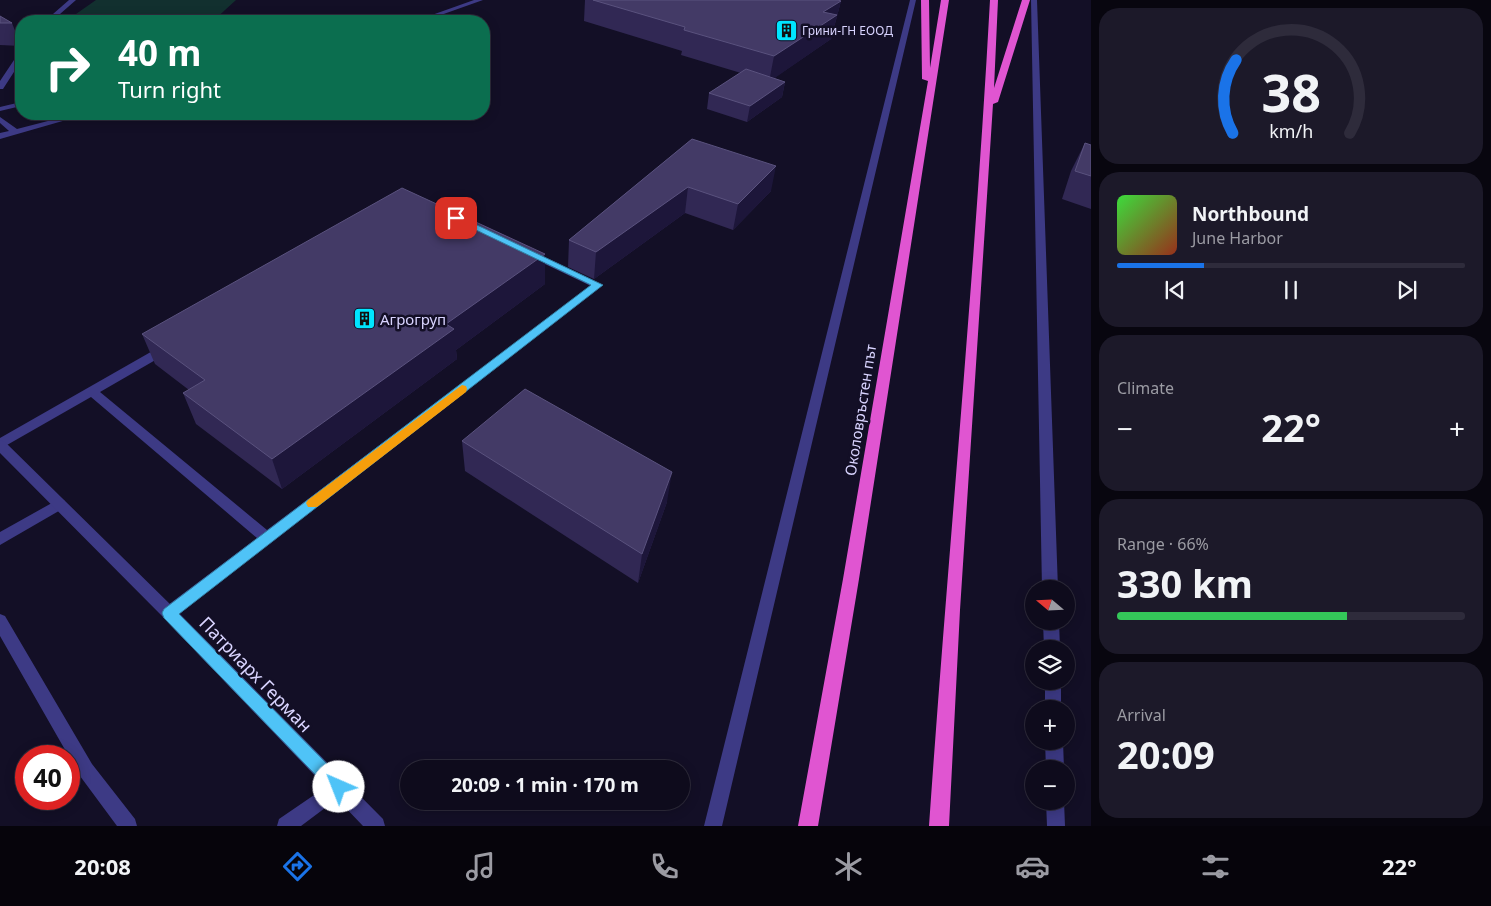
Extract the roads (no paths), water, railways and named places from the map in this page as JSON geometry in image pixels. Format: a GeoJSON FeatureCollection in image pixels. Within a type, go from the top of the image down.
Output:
{"type":"FeatureCollection","features":[{"type":"Feature","properties":{"kind":"highway"},"geometry":{"type":"LineString","coordinates":[[925,0],[926,122]]}},
{"type":"Feature","properties":{"kind":"highway","name":"Околовръстен път"},"geometry":{"type":"LineString","coordinates":[[808,826],[851,579],[945,0]]}},
{"type":"Feature","properties":{"kind":"highway"},"geometry":{"type":"LineString","coordinates":[[939,826],[952,610],[988,125],[994,0]]}},
{"type":"Feature","properties":{"kind":"highway"},"geometry":{"type":"LineString","coordinates":[[988,125],[1026,0]]}},
{"type":"Feature","properties":{"kind":"street"},"geometry":{"type":"LineString","coordinates":[[55,15],[73,0]]}},
{"type":"Feature","properties":{"kind":"street"},"geometry":{"type":"LineString","coordinates":[[436,15],[480,0]]}},
{"type":"Feature","properties":{"kind":"street"},"geometry":{"type":"LineString","coordinates":[[713,826],[913,0]]}},
{"type":"Feature","properties":{"kind":"street"},"geometry":{"type":"LineString","coordinates":[[1034,0],[1050,580]]}},
{"type":"Feature","properties":{"kind":"street"},"geometry":{"type":"LineString","coordinates":[[0,87],[15,65]]}},
{"type":"Feature","properties":{"kind":"street"},"geometry":{"type":"LineString","coordinates":[[0,109],[15,105]]}},
{"type":"Feature","properties":{"kind":"street"},"geometry":{"type":"LineString","coordinates":[[0,119],[15,132]]}},
{"type":"Feature","properties":{"kind":"street"},"geometry":{"type":"LineString","coordinates":[[0,136],[60,120]]}},
{"type":"Feature","properties":{"kind":"street"},"geometry":{"type":"LineString","coordinates":[[169,613],[598,285],[518,247]]}},
{"type":"Feature","properties":{"kind":"street"},"geometry":{"type":"LineString","coordinates":[[0,445],[178,341]]}},
{"type":"Feature","properties":{"kind":"street"},"geometry":{"type":"LineString","coordinates":[[92,392],[267,538]]}},
{"type":"Feature","properties":{"kind":"street","name":"Патриарх Герман"},"geometry":{"type":"LineString","coordinates":[[0,445],[169,613],[376,826]]}},
{"type":"Feature","properties":{"kind":"street"},"geometry":{"type":"LineString","coordinates":[[0,539],[59,504]]}},
{"type":"Feature","properties":{"kind":"street"},"geometry":{"type":"LineString","coordinates":[[0,621],[86,770],[128,826]]}},
{"type":"Feature","properties":{"kind":"street"},"geometry":{"type":"LineString","coordinates":[[286,826],[339,787]]}},
{"type":"Feature","properties":{"kind":"street"},"geometry":{"type":"LineString","coordinates":[[1055,810],[1056,826]]}},
{"type":"Feature","properties":{"kind":"place","name":"Грини-ГН ЕООД"},"geometry":{"type":"Point","coordinates":[786,30]}},
{"type":"Feature","properties":{"kind":"place","name":"Агрогруп"},"geometry":{"type":"Point","coordinates":[364,319]}}]}
